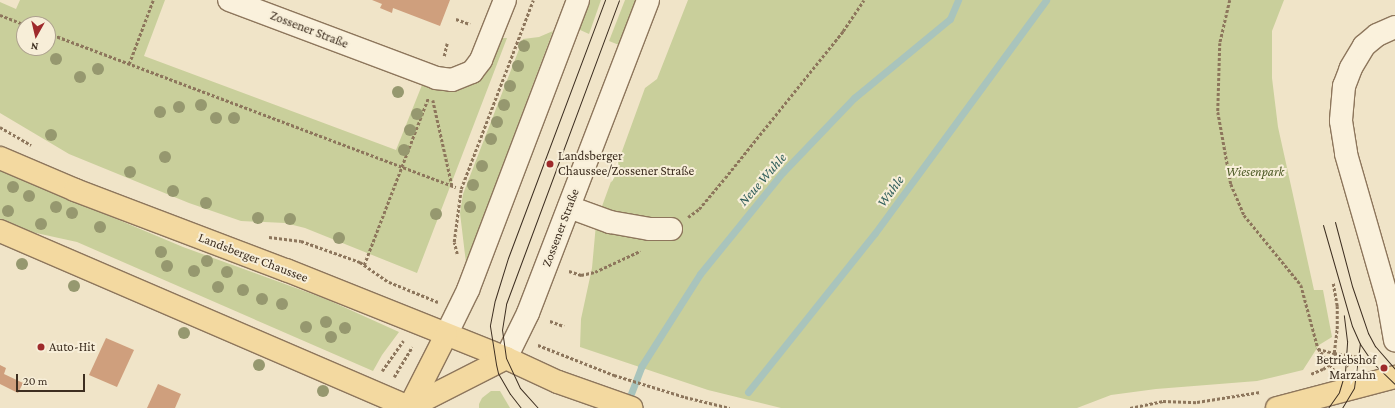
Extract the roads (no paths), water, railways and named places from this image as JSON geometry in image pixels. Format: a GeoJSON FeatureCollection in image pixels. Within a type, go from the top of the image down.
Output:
{"type":"FeatureCollection","features":[{"type":"Feature","properties":{"kind":"main road","name":"Landsberger Chaussee"},"geometry":{"type":"LineString","coordinates":[[0,158],[75,190],[286,270],[506,358],[558,382],[632,408]]}},
{"type":"Feature","properties":{"kind":"main road"},"geometry":{"type":"LineString","coordinates":[[0,231],[410,408],[429,389],[506,358]]}},
{"type":"Feature","properties":{"kind":"main road"},"geometry":{"type":"LineString","coordinates":[[429,389],[446,335]]}},
{"type":"Feature","properties":{"kind":"main road"},"geometry":{"type":"LineString","coordinates":[[1272,400],[1395,377]]}},
{"type":"Feature","properties":{"kind":"street","name":"Zossener Straße"},"geometry":{"type":"LineString","coordinates":[[229,0],[436,78],[452,80],[463,77],[472,72],[481,60],[505,0]]}},
{"type":"Feature","properties":{"kind":"street"},"geometry":{"type":"LineString","coordinates":[[446,335],[468,290],[578,0]]}},
{"type":"Feature","properties":{"kind":"street","name":"Zossener Straße"},"geometry":{"type":"LineString","coordinates":[[506,358],[528,313],[648,0]]}},
{"type":"Feature","properties":{"kind":"street"},"geometry":{"type":"LineString","coordinates":[[1395,27],[1377,35],[1364,46],[1351,68],[1344,86],[1341,121],[1346,154],[1388,300],[1395,340]]}},
{"type":"Feature","properties":{"kind":"street"},"geometry":{"type":"LineString","coordinates":[[569,207],[610,222],[650,229],[671,230]]}},
{"type":"Feature","properties":{"kind":"waterway","name":"Neue Wuhle"},"geometry":{"type":"LineString","coordinates":[[627,404],[641,367],[700,274],[783,172],[854,98],[950,19],[958,0]]}},
{"type":"Feature","properties":{"kind":"waterway","name":"Wuhle"},"geometry":{"type":"LineString","coordinates":[[748,392],[875,233],[1046,0]]}},
{"type":"Feature","properties":{"kind":"tram line"},"geometry":{"type":"LineString","coordinates":[[521,408],[510,394],[498,373],[490,325],[495,300],[508,258],[605,0]]}},
{"type":"Feature","properties":{"kind":"tram line"},"geometry":{"type":"LineString","coordinates":[[538,408],[520,388],[506,358],[502,330],[506,304],[619,0]]}},
{"type":"Feature","properties":{"kind":"tram line"},"geometry":{"type":"LineString","coordinates":[[1335,222],[1352,286],[1368,333],[1375,346],[1395,369]]}},
{"type":"Feature","properties":{"kind":"tram line"},"geometry":{"type":"LineString","coordinates":[[1323,225],[1352,326],[1360,344],[1373,363],[1395,384]]}},
{"type":"Feature","properties":{"kind":"tram line"},"geometry":{"type":"LineString","coordinates":[[1328,408],[1339,392],[1345,372],[1347,341],[1344,315]]}},
{"type":"Feature","properties":{"kind":"tram line"},"geometry":{"type":"LineString","coordinates":[[1342,408],[1354,388],[1360,343]]}},
{"type":"Feature","properties":{"kind":"place","name":"Landsberger Chaussee/Zossener Straße"},"geometry":{"type":"Point","coordinates":[550,164]}},
{"type":"Feature","properties":{"kind":"place","name":"Auto-Hit"},"geometry":{"type":"Point","coordinates":[41,347]}},
{"type":"Feature","properties":{"kind":"place","name":"Betriebshof Marzahn"},"geometry":{"type":"Point","coordinates":[1384,368]}},
{"type":"Feature","properties":{"kind":"park label","name":"Wiesenpark"},"geometry":{"type":"Point","coordinates":[1255,172]}}]}
